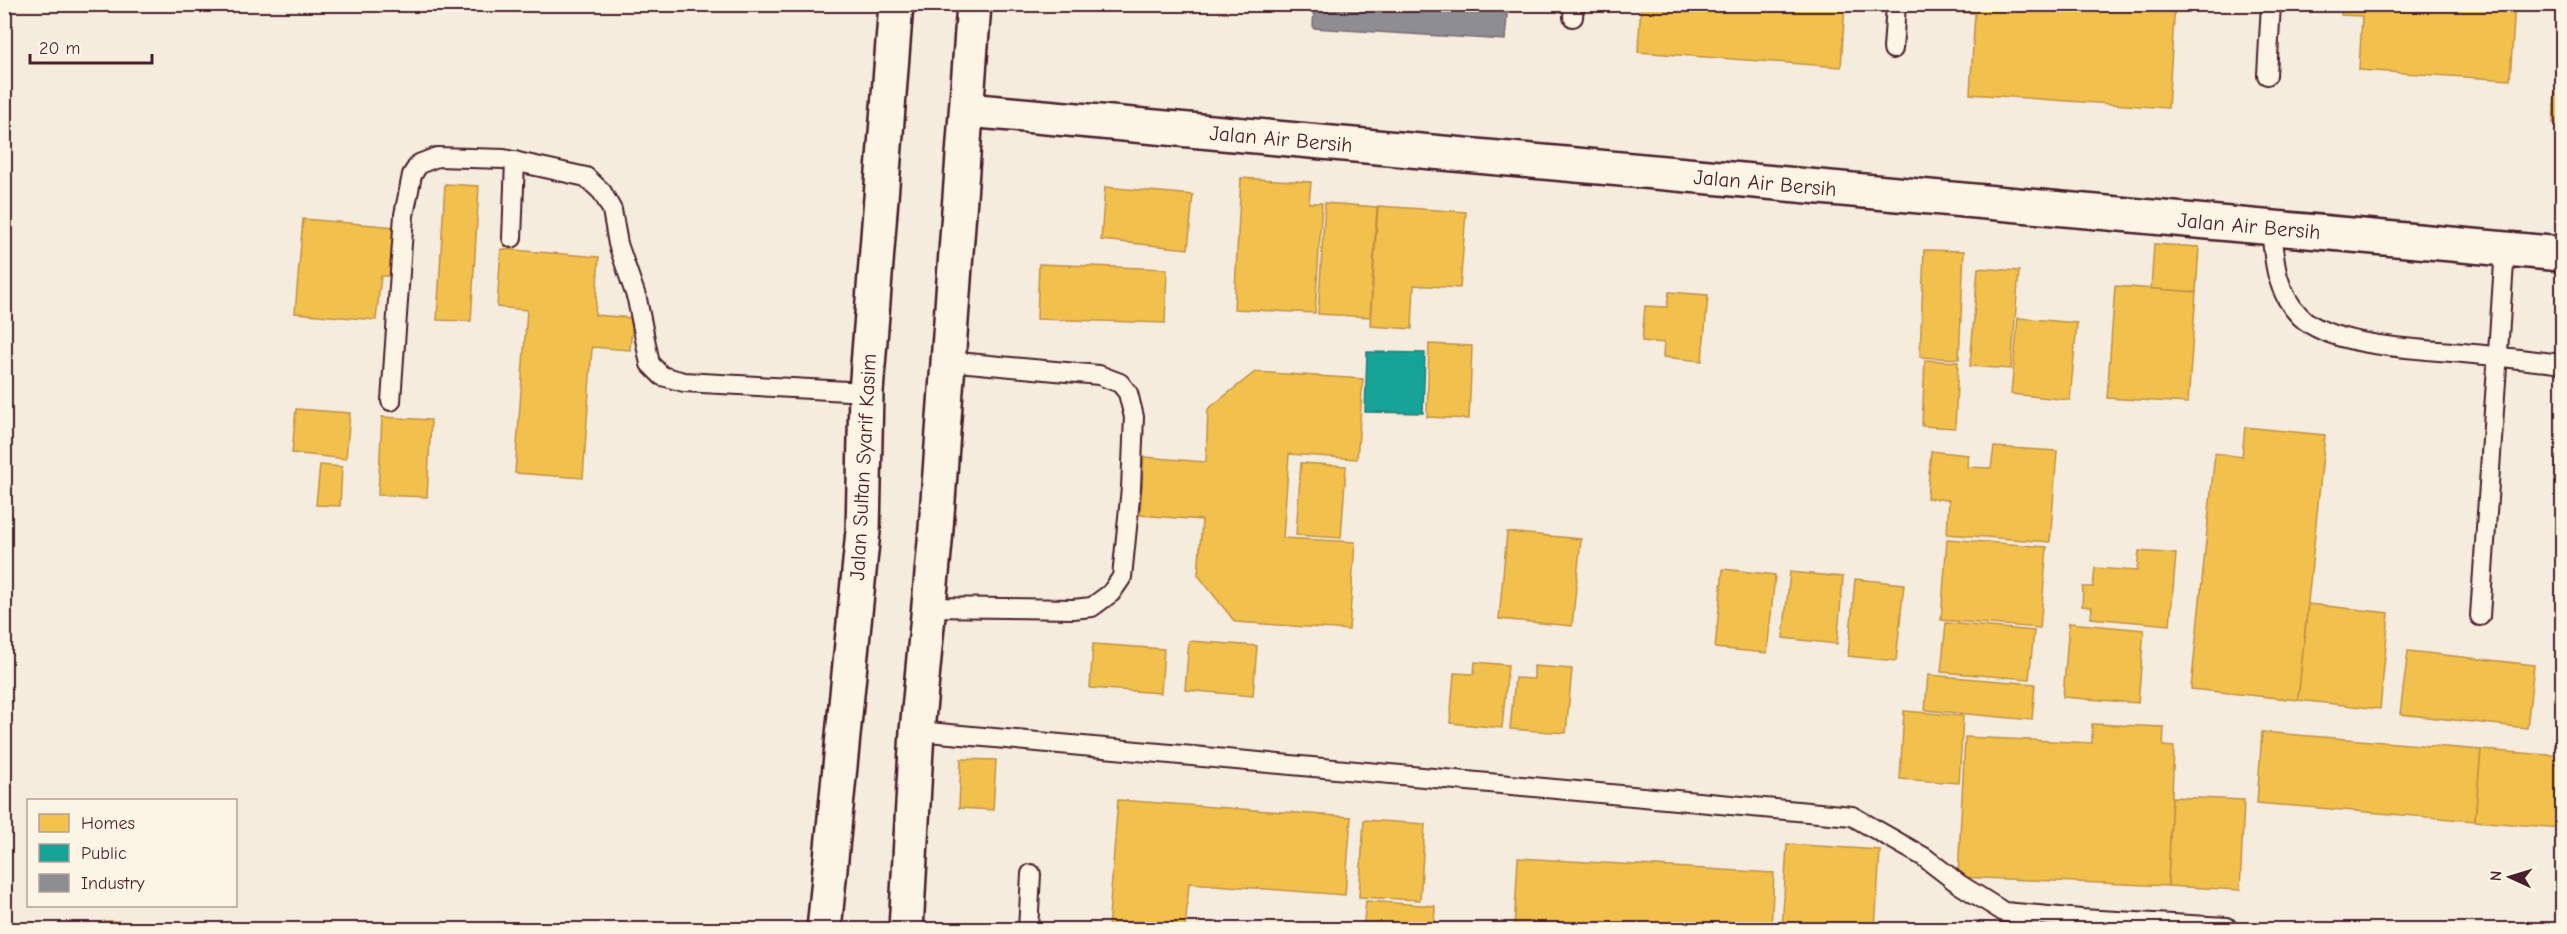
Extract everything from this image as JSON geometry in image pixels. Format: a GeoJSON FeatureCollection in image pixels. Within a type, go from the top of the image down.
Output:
{"type":"FeatureCollection","features":[{"type":"Feature","properties":{"kind":"street","name":"Jalan Sultan Syarif Kasim"},"geometry":{"type":"LineString","coordinates":[[824,930],[863,531],[866,392],[896,4]]}},
{"type":"Feature","properties":{"kind":"street"},"geometry":{"type":"LineString","coordinates":[[906,930],[918,731],[935,542],[974,4]]}},
{"type":"Feature","properties":{"kind":"street","name":"Jalan Air Bersih"},"geometry":{"type":"LineString","coordinates":[[967,110],[2562,254]]}},
{"type":"Feature","properties":{"kind":"lane"},"geometry":{"type":"LineString","coordinates":[[1893,49],[1896,4]]}},
{"type":"Feature","properties":{"kind":"lane"},"geometry":{"type":"LineString","coordinates":[[2267,75],[2271,4]]}},
{"type":"Feature","properties":{"kind":"lane"},"geometry":{"type":"LineString","coordinates":[[391,401],[404,216],[412,175],[419,164],[437,157],[515,162],[586,177],[602,192],[612,210],[618,244],[638,299],[650,364],[662,376],[684,382],[866,392]]}},
{"type":"Feature","properties":{"kind":"lane"},"geometry":{"type":"LineString","coordinates":[[512,238],[515,162]]}},
{"type":"Feature","properties":{"kind":"lane"},"geometry":{"type":"LineString","coordinates":[[2271,228],[2274,259],[2281,290],[2301,318],[2329,333],[2370,344],[2562,364]]}},
{"type":"Feature","properties":{"kind":"lane"},"geometry":{"type":"LineString","coordinates":[[2480,616],[2505,249]]}},
{"type":"Feature","properties":{"kind":"lane"},"geometry":{"type":"LineString","coordinates":[[928,607],[1073,609],[1092,607],[1111,593],[1122,577],[1131,488],[1134,417],[1128,393],[1120,383],[1099,375],[947,361]]}},
{"type":"Feature","properties":{"kind":"lane"},"geometry":{"type":"LineString","coordinates":[[918,731],[1852,816],[1924,857],[1959,884],[2004,912],[2081,919],[2227,927]]}},
{"type":"Feature","properties":{"kind":"lane"},"geometry":{"type":"LineString","coordinates":[[1028,930],[1031,874]]}},
{"type":"Feature","properties":{"kind":"building: Homes"},"geometry":{"type":"Polygon","coordinates":[[[1641,4],[1845,4],[1841,67],[1638,52],[1641,4]]]}},
{"type":"Feature","properties":{"kind":"building: Homes"},"geometry":{"type":"Polygon","coordinates":[[[1954,4],[2175,4],[2168,108],[1970,94],[1975,13],[1954,12],[1954,4]]]}},
{"type":"Feature","properties":{"kind":"building: Homes"},"geometry":{"type":"Polygon","coordinates":[[[2342,4],[2515,4],[2510,80],[2359,70],[2362,16],[2341,15],[2342,4]]]}},
{"type":"Feature","properties":{"kind":"building: Homes"},"geometry":{"type":"Polygon","coordinates":[[[2555,93],[2562,94],[2562,124],[2553,123],[2555,93]]]}},
{"type":"Feature","properties":{"kind":"building: Homes"},"geometry":{"type":"Polygon","coordinates":[[[1241,178],[1311,182],[1309,203],[1322,203],[1315,313],[1234,309],[1241,178]]]}},
{"type":"Feature","properties":{"kind":"building: Homes"},"geometry":{"type":"Polygon","coordinates":[[[445,184],[479,186],[471,321],[437,320],[445,184]]]}},
{"type":"Feature","properties":{"kind":"building: Homes"},"geometry":{"type":"Polygon","coordinates":[[[1105,187],[1193,195],[1188,249],[1101,240],[1105,187]]]}},
{"type":"Feature","properties":{"kind":"building: Homes"},"geometry":{"type":"Polygon","coordinates":[[[1325,203],[1377,207],[1370,317],[1318,314],[1325,203]]]}},
{"type":"Feature","properties":{"kind":"building: Homes"},"geometry":{"type":"Polygon","coordinates":[[[1378,206],[1466,212],[1460,288],[1414,285],[1412,329],[1370,326],[1378,206]]]}},
{"type":"Feature","properties":{"kind":"building: Homes"},"geometry":{"type":"Polygon","coordinates":[[[303,219],[396,227],[392,276],[381,276],[376,320],[295,313],[303,219]]]}},
{"type":"Feature","properties":{"kind":"building: Homes"},"geometry":{"type":"Polygon","coordinates":[[[2154,244],[2199,247],[2196,292],[2151,289],[2154,244]]]}},
{"type":"Feature","properties":{"kind":"building: Homes"},"geometry":{"type":"Polygon","coordinates":[[[501,249],[599,257],[595,315],[633,318],[630,350],[592,347],[583,478],[515,473],[527,310],[497,307],[501,249]]]}},
{"type":"Feature","properties":{"kind":"building: Homes"},"geometry":{"type":"Polygon","coordinates":[[[1924,250],[1964,251],[1959,359],[1920,357],[1924,250]]]}},
{"type":"Feature","properties":{"kind":"building: Homes"},"geometry":{"type":"Polygon","coordinates":[[[1039,264],[1167,269],[1165,323],[1037,319],[1039,264]]]}},
{"type":"Feature","properties":{"kind":"building: Homes"},"geometry":{"type":"Polygon","coordinates":[[[1978,268],[2019,271],[2011,369],[1970,366],[1978,268]]]}},
{"type":"Feature","properties":{"kind":"building: Homes"},"geometry":{"type":"Polygon","coordinates":[[[2115,286],[2196,292],[2188,403],[2107,398],[2115,286]]]}},
{"type":"Feature","properties":{"kind":"building: Homes"},"geometry":{"type":"Polygon","coordinates":[[[1669,292],[1708,295],[1702,361],[1663,357],[1664,343],[1642,341],[1645,306],[1667,307],[1669,292]]]}},
{"type":"Feature","properties":{"kind":"building: Homes"},"geometry":{"type":"Polygon","coordinates":[[[2018,318],[2077,323],[2070,400],[2011,394],[2018,318]]]}},
{"type":"Feature","properties":{"kind":"building: Homes"},"geometry":{"type":"Polygon","coordinates":[[[1429,344],[1472,346],[1469,419],[1427,417],[1429,344]]]}},
{"type":"Feature","properties":{"kind":"building: Homes"},"geometry":{"type":"Polygon","coordinates":[[[1925,360],[1958,362],[1955,428],[1922,426],[1925,360]]]}},
{"type":"Feature","properties":{"kind":"building: Homes"},"geometry":{"type":"Polygon","coordinates":[[[1255,372],[1363,379],[1357,459],[1289,454],[1283,538],[1355,542],[1349,630],[1235,622],[1198,575],[1202,520],[1140,515],[1144,457],[1206,462],[1208,409],[1255,372]]]}},
{"type":"Feature","properties":{"kind":"building: Homes"},"geometry":{"type":"Polygon","coordinates":[[[296,409],[350,413],[346,459],[292,453],[296,409]]]}},
{"type":"Feature","properties":{"kind":"building: Homes"},"geometry":{"type":"Polygon","coordinates":[[[382,417],[431,420],[427,497],[378,495],[382,417]]]}},
{"type":"Feature","properties":{"kind":"building: Homes"},"geometry":{"type":"Polygon","coordinates":[[[2245,427],[2325,435],[2298,700],[2191,689],[2215,453],[2242,457],[2245,427]]]}},
{"type":"Feature","properties":{"kind":"building: Homes"},"geometry":{"type":"Polygon","coordinates":[[[1994,447],[2057,451],[2050,542],[1947,534],[1949,500],[1927,498],[1931,451],[1968,455],[1967,467],[1991,468],[1994,447]]]}},
{"type":"Feature","properties":{"kind":"building: Homes"},"geometry":{"type":"Polygon","coordinates":[[[1301,463],[1346,466],[1341,538],[1296,535],[1301,463]]]}},
{"type":"Feature","properties":{"kind":"building: Homes"},"geometry":{"type":"Polygon","coordinates":[[[320,465],[342,467],[340,506],[316,505],[320,465]]]}},
{"type":"Feature","properties":{"kind":"building: Homes"},"geometry":{"type":"Polygon","coordinates":[[[1507,532],[1581,539],[1572,626],[1499,619],[1507,532]]]}},
{"type":"Feature","properties":{"kind":"building: Homes"},"geometry":{"type":"Polygon","coordinates":[[[1947,539],[2047,547],[2040,628],[1941,620],[1947,539]]]}},
{"type":"Feature","properties":{"kind":"building: Homes"},"geometry":{"type":"Polygon","coordinates":[[[2139,551],[2176,554],[2170,625],[2091,618],[2092,607],[2082,606],[2083,587],[2093,587],[2095,568],[2137,571],[2139,551]]]}},
{"type":"Feature","properties":{"kind":"building: Homes"},"geometry":{"type":"Polygon","coordinates":[[[1723,569],[1775,575],[1767,653],[1715,648],[1723,569]]]}},
{"type":"Feature","properties":{"kind":"building: Homes"},"geometry":{"type":"Polygon","coordinates":[[[1790,572],[1843,577],[1837,644],[1783,638],[1790,572]]]}},
{"type":"Feature","properties":{"kind":"building: Homes"},"geometry":{"type":"Polygon","coordinates":[[[1855,579],[1904,584],[1896,661],[1848,656],[1855,579]]]}},
{"type":"Feature","properties":{"kind":"building: Homes"},"geometry":{"type":"Polygon","coordinates":[[[2308,604],[2389,613],[2380,709],[2298,700],[2308,604]]]}},
{"type":"Feature","properties":{"kind":"building: Homes"},"geometry":{"type":"Polygon","coordinates":[[[1946,623],[2034,631],[2029,679],[1941,672],[1946,623]]]}},
{"type":"Feature","properties":{"kind":"building: Homes"},"geometry":{"type":"Polygon","coordinates":[[[2069,623],[2144,630],[2138,703],[2063,697],[2069,623]]]}},
{"type":"Feature","properties":{"kind":"building: Homes"},"geometry":{"type":"Polygon","coordinates":[[[2562,624],[2562,652],[2560,652],[2562,624]]]}},
{"type":"Feature","properties":{"kind":"building: Homes"},"geometry":{"type":"Polygon","coordinates":[[[1189,641],[1257,646],[1253,696],[1185,690],[1189,641]]]}},
{"type":"Feature","properties":{"kind":"building: Homes"},"geometry":{"type":"Polygon","coordinates":[[[1093,644],[1164,649],[1161,693],[1090,688],[1093,644]]]}},
{"type":"Feature","properties":{"kind":"building: Homes"},"geometry":{"type":"Polygon","coordinates":[[[2408,651],[2534,665],[2527,728],[2400,714],[2408,651]]]}},
{"type":"Feature","properties":{"kind":"building: Homes"},"geometry":{"type":"Polygon","coordinates":[[[1475,662],[1508,665],[1502,728],[1450,723],[1454,673],[1474,674],[1475,662]]]}},
{"type":"Feature","properties":{"kind":"building: Homes"},"geometry":{"type":"Polygon","coordinates":[[[1534,666],[1572,669],[1566,733],[1510,729],[1515,678],[1534,679],[1534,666]]]}},
{"type":"Feature","properties":{"kind":"building: Homes"},"geometry":{"type":"Polygon","coordinates":[[[1928,675],[2035,684],[2032,720],[1925,710],[1928,675]]]}},
{"type":"Feature","properties":{"kind":"building: Homes"},"geometry":{"type":"Polygon","coordinates":[[[1904,711],[1963,716],[1959,783],[1900,779],[1904,711]]]}},
{"type":"Feature","properties":{"kind":"building: Homes"},"geometry":{"type":"Polygon","coordinates":[[[2092,724],[2164,727],[2163,746],[2174,747],[2168,886],[1958,877],[1965,737],[2092,743],[2092,724]]]}},
{"type":"Feature","properties":{"kind":"building: Homes"},"geometry":{"type":"Polygon","coordinates":[[[2262,732],[2481,750],[2475,821],[2257,803],[2262,732]]]}},
{"type":"Feature","properties":{"kind":"building: Homes"},"geometry":{"type":"Polygon","coordinates":[[[2481,750],[2562,756],[2562,828],[2475,821],[2481,750]]]}},
{"type":"Feature","properties":{"kind":"building: Homes"},"geometry":{"type":"Polygon","coordinates":[[[961,759],[996,760],[993,810],[959,808],[961,759]]]}},
{"type":"Feature","properties":{"kind":"building: Homes"},"geometry":{"type":"Polygon","coordinates":[[[2172,797],[2244,800],[2240,890],[2168,886],[2172,797]]]}},
{"type":"Feature","properties":{"kind":"building: Homes"},"geometry":{"type":"Polygon","coordinates":[[[1118,800],[1351,817],[1345,895],[1189,883],[1185,930],[1108,930],[1118,800]]]}},
{"type":"Feature","properties":{"kind":"building: Homes"},"geometry":{"type":"Polygon","coordinates":[[[1364,820],[1425,824],[1420,900],[1359,897],[1364,820]]]}},
{"type":"Feature","properties":{"kind":"building: Homes"},"geometry":{"type":"Polygon","coordinates":[[[1787,844],[1880,850],[1875,930],[1782,930],[1787,844]]]}},
{"type":"Feature","properties":{"kind":"building: Homes"},"geometry":{"type":"Polygon","coordinates":[[[1518,858],[1774,873],[1771,930],[1514,930],[1518,858]]]}},
{"type":"Feature","properties":{"kind":"building: Homes"},"geometry":{"type":"Polygon","coordinates":[[[1366,901],[1435,906],[1434,930],[1363,930],[1366,901]]]}},
{"type":"Feature","properties":{"kind":"building: Homes"},"geometry":{"type":"Polygon","coordinates":[[[104,921],[137,922],[136,930],[103,930],[104,921]]]}},
{"type":"Feature","properties":{"kind":"building: Public"},"geometry":{"type":"Polygon","coordinates":[[[1367,352],[1425,353],[1423,413],[1365,412],[1367,352]]]}},
{"type":"Feature","properties":{"kind":"building: Industry"},"geometry":{"type":"Polygon","coordinates":[[[1314,4],[1508,4],[1505,40],[1313,28],[1314,4]]]}}]}
